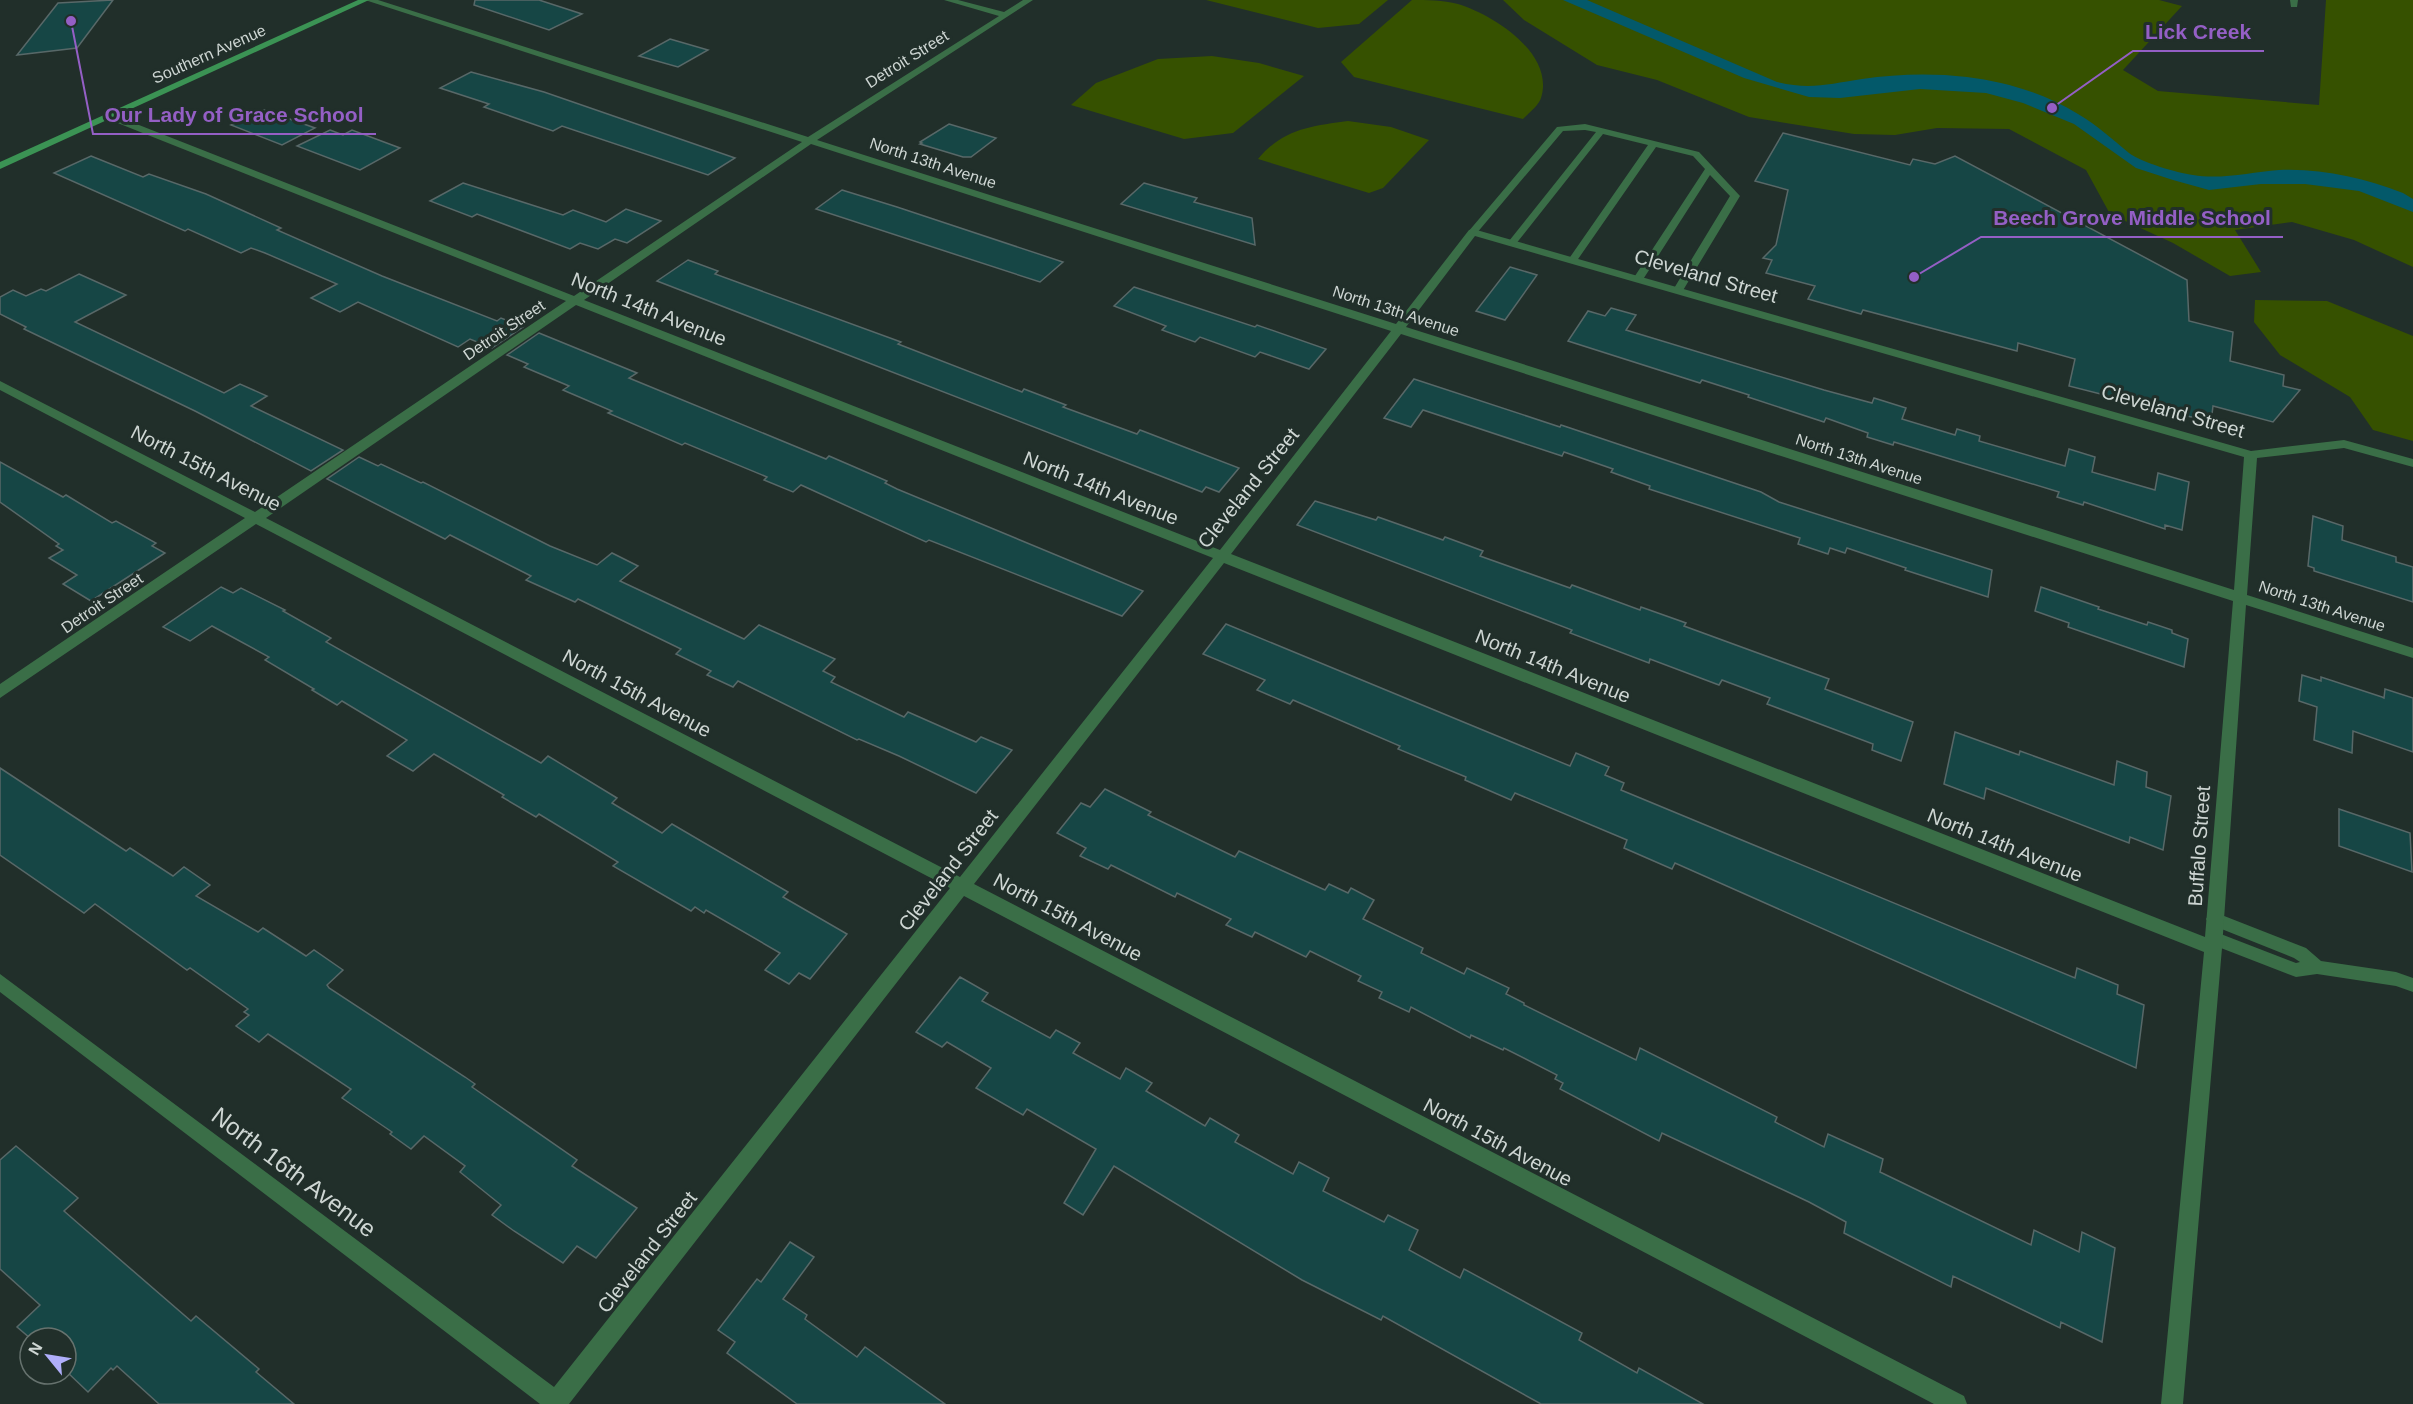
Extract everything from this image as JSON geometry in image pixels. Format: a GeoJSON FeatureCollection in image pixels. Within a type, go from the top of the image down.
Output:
{"type":"FeatureCollection","features":[{"type":"Feature","properties":{"kind":"street","name":"Southern Avenue"},"geometry":{"type":"LineString","coordinates":[[3,162],[367,0]]}},
{"type":"Feature","properties":{"kind":"street","name":"North 13th Avenue"},"geometry":{"type":"LineString","coordinates":[[367,0],[2413,653]]}},
{"type":"Feature","properties":{"kind":"street"},"geometry":{"type":"LineString","coordinates":[[948,0],[1006,15]]}},
{"type":"Feature","properties":{"kind":"street","name":"Detroit Street"},"geometry":{"type":"LineString","coordinates":[[0,692],[809,141],[1029,0]]}},
{"type":"Feature","properties":{"kind":"street","name":"North 14th Avenue"},"geometry":{"type":"LineString","coordinates":[[108,116],[1220,556],[2213,943]]}},
{"type":"Feature","properties":{"kind":"street","name":"Cleveland Street"},"geometry":{"type":"LineString","coordinates":[[556,1403],[1400,329],[1473,232],[2251,455]]}},
{"type":"Feature","properties":{"kind":"street","name":"North 15th Avenue"},"geometry":{"type":"LineString","coordinates":[[0,385],[1956,1404]]}},
{"type":"Feature","properties":{"kind":"street"},"geometry":{"type":"LineString","coordinates":[[2251,455],[2344,444],[2413,463]]}},
{"type":"Feature","properties":{"kind":"street","name":"Buffalo Street"},"geometry":{"type":"LineString","coordinates":[[2172,1404],[2213,943],[2238,597],[2251,455]]}},
{"type":"Feature","properties":{"kind":"street","name":"North 16th Avenue"},"geometry":{"type":"LineString","coordinates":[[0,982],[556,1403]]}},
{"type":"Feature","properties":{"kind":"lane"},"geometry":{"type":"LineString","coordinates":[[1473,232],[1560,129],[1585,127],[1695,154],[1735,196],[1678,290]]}},
{"type":"Feature","properties":{"kind":"lane"},"geometry":{"type":"LineString","coordinates":[[1512,243],[1601,131]]}},
{"type":"Feature","properties":{"kind":"lane"},"geometry":{"type":"LineString","coordinates":[[1573,260],[1654,143]]}},
{"type":"Feature","properties":{"kind":"lane"},"geometry":{"type":"LineString","coordinates":[[1638,279],[1710,168]]}},
{"type":"Feature","properties":{"kind":"lane"},"geometry":{"type":"LineString","coordinates":[[2214,919],[2300,952],[2317,967]]}},
{"type":"Feature","properties":{"kind":"lane"},"geometry":{"type":"LineString","coordinates":[[2213,943],[2296,970],[2317,967],[2396,978],[2413,985]]}},
{"type":"Feature","properties":{"kind":"green space"},"geometry":{"type":"Polygon","coordinates":[[[1206,0],[1388,0],[1359,24],[1318,28],[1206,0]]]}},
{"type":"Feature","properties":{"kind":"green space"},"geometry":{"type":"Polygon","coordinates":[[[1412,0],[1458,4],[1504,27],[1530,52],[1539,66],[1543,82],[1541,98],[1536,106],[1523,119],[1354,77],[1341,62],[1412,0]]]}},
{"type":"Feature","properties":{"kind":"green space"},"geometry":{"type":"Polygon","coordinates":[[[1503,0],[2159,0],[2182,6],[2123,70],[2158,91],[2319,105],[2326,0],[2413,0],[2413,267],[2354,240],[2292,222],[2235,230],[2261,272],[2230,276],[2173,243],[2110,214],[2086,170],[2009,129],[1937,128],[1895,135],[1854,134],[1749,117],[1657,80],[1597,65],[1524,20],[1503,0]]]}},
{"type":"Feature","properties":{"kind":"green space"},"geometry":{"type":"Polygon","coordinates":[[[1212,56],[1259,63],[1304,76],[1233,133],[1184,139],[1071,105],[1096,83],[1158,59],[1212,56]]]}},
{"type":"Feature","properties":{"kind":"green space"},"geometry":{"type":"Polygon","coordinates":[[[1348,121],[1391,127],[1429,140],[1383,188],[1369,193],[1258,159],[1277,141],[1288,135],[1310,127],[1348,121]]]}},
{"type":"Feature","properties":{"kind":"green space"},"geometry":{"type":"Polygon","coordinates":[[[2255,300],[2327,301],[2413,336],[2413,441],[2373,430],[2350,397],[2280,355],[2254,322],[2255,300]]]}},
{"type":"Feature","properties":{"kind":"water"},"geometry":{"type":"Polygon","coordinates":[[[1563,0],[1587,0],[1777,82],[1810,86],[1888,76],[1927,75],[1967,77],[1996,82],[2038,94],[2065,107],[2092,123],[2129,153],[2160,167],[2204,176],[2279,170],[2342,175],[2403,193],[2413,199],[2413,212],[2359,191],[2305,184],[2261,184],[2209,190],[2173,180],[2136,168],[2074,124],[2023,103],[1986,93],[1920,89],[1840,98],[1809,97],[1744,78],[1563,0]]]}},
{"type":"Feature","properties":{"kind":"building"},"geometry":{"type":"Polygon","coordinates":[[[113,0],[77,48],[17,55],[58,3],[113,0]]]}},
{"type":"Feature","properties":{"kind":"building"},"geometry":{"type":"Polygon","coordinates":[[[475,0],[539,0],[582,14],[549,30],[474,5],[475,0]]]}},
{"type":"Feature","properties":{"kind":"building"},"geometry":{"type":"Polygon","coordinates":[[[670,39],[708,50],[678,67],[639,56],[670,39]]]}},
{"type":"Feature","properties":{"kind":"building"},"geometry":{"type":"Polygon","coordinates":[[[471,72],[544,92],[735,158],[708,175],[562,126],[553,131],[484,107],[489,104],[440,88],[471,72]]]}},
{"type":"Feature","properties":{"kind":"building"},"geometry":{"type":"Polygon","coordinates":[[[264,110],[315,128],[282,145],[231,125],[264,110]]]}},
{"type":"Feature","properties":{"kind":"building"},"geometry":{"type":"Polygon","coordinates":[[[949,124],[996,138],[971,157],[963,157],[920,144],[949,124]]]}},
{"type":"Feature","properties":{"kind":"building"},"geometry":{"type":"Polygon","coordinates":[[[330,130],[343,135],[352,130],[400,148],[360,170],[297,146],[330,130]]]}},
{"type":"Feature","properties":{"kind":"building"},"geometry":{"type":"Polygon","coordinates":[[[1783,133],[1910,165],[1913,159],[1935,164],[1955,156],[2187,280],[2189,321],[2233,332],[2230,361],[2284,375],[2283,386],[2300,390],[2273,422],[2213,406],[2211,422],[2069,386],[2075,359],[2018,343],[2017,351],[1863,310],[1861,314],[1808,299],[1815,286],[1766,273],[1772,260],[1763,258],[1776,245],[1788,190],[1755,181],[1783,133]]]}},
{"type":"Feature","properties":{"kind":"building"},"geometry":{"type":"Polygon","coordinates":[[[91,156],[143,177],[149,174],[206,194],[281,228],[277,230],[382,276],[497,321],[501,318],[523,327],[492,348],[470,339],[458,347],[358,302],[340,312],[311,298],[337,284],[251,248],[241,253],[54,173],[91,156]]]}},
{"type":"Feature","properties":{"kind":"building"},"geometry":{"type":"Polygon","coordinates":[[[463,183],[563,215],[573,210],[606,222],[626,209],[661,221],[627,243],[615,239],[598,249],[580,243],[570,249],[477,214],[472,217],[430,201],[463,183]]]}},
{"type":"Feature","properties":{"kind":"building"},"geometry":{"type":"Polygon","coordinates":[[[1144,183],[1197,198],[1194,202],[1252,218],[1255,245],[1121,204],[1144,183]]]}},
{"type":"Feature","properties":{"kind":"building"},"geometry":{"type":"Polygon","coordinates":[[[842,190],[1063,262],[1040,282],[816,209],[842,190]]]}},
{"type":"Feature","properties":{"kind":"building"},"geometry":{"type":"Polygon","coordinates":[[[688,260],[718,271],[715,274],[901,342],[898,344],[1022,392],[1024,389],[1066,405],[1063,407],[1137,434],[1140,430],[1239,468],[1219,492],[1206,487],[1202,492],[657,281],[688,260]]]}},
{"type":"Feature","properties":{"kind":"building"},"geometry":{"type":"Polygon","coordinates":[[[1510,267],[1537,275],[1505,320],[1476,311],[1510,267]]]}},
{"type":"Feature","properties":{"kind":"building"},"geometry":{"type":"Polygon","coordinates":[[[79,274],[126,295],[75,322],[224,393],[240,384],[267,396],[251,406],[343,450],[311,471],[195,411],[24,329],[26,327],[0,314],[0,297],[13,290],[26,296],[41,289],[46,291],[79,274]]]}},
{"type":"Feature","properties":{"kind":"building"},"geometry":{"type":"Polygon","coordinates":[[[1134,287],[1326,349],[1309,369],[1260,352],[1255,357],[1200,337],[1195,342],[1162,330],[1166,326],[1114,306],[1134,287]]]}},
{"type":"Feature","properties":{"kind":"building"},"geometry":{"type":"Polygon","coordinates":[[[1611,308],[1636,315],[1626,330],[1824,390],[1872,403],[1874,398],[1906,408],[1902,419],[1955,435],[1957,429],[1980,436],[1979,441],[2065,466],[2069,449],[2095,457],[2092,472],[2155,490],[2158,473],[2189,482],[2182,530],[2165,525],[2165,529],[2084,502],[2083,505],[2057,497],[2059,492],[1894,442],[1893,445],[1867,437],[1868,433],[1826,418],[1824,422],[1702,380],[1700,383],[1568,341],[1588,311],[1605,316],[1611,308]]]}},
{"type":"Feature","properties":{"kind":"building"},"geometry":{"type":"Polygon","coordinates":[[[539,333],[637,373],[629,378],[826,459],[829,456],[887,481],[885,483],[897,489],[1143,591],[1122,616],[929,540],[926,542],[801,485],[793,492],[764,480],[767,477],[685,443],[682,445],[608,413],[612,411],[563,390],[569,386],[524,367],[528,364],[507,355],[539,333]]]}},
{"type":"Feature","properties":{"kind":"building"},"geometry":{"type":"Polygon","coordinates":[[[1414,379],[1560,427],[1561,425],[1761,492],[1779,502],[1992,570],[1988,597],[1847,548],[1845,553],[1830,548],[1828,554],[1798,544],[1800,538],[1649,489],[1650,486],[1611,472],[1613,469],[1564,452],[1562,456],[1423,410],[1411,427],[1384,418],[1414,379]]]}},
{"type":"Feature","properties":{"kind":"building"},"geometry":{"type":"Polygon","coordinates":[[[359,457],[423,482],[550,546],[597,565],[612,553],[638,566],[620,581],[744,639],[759,625],[835,659],[823,671],[835,677],[831,682],[904,717],[908,712],[976,742],[981,737],[1012,750],[976,793],[899,756],[857,740],[738,681],[733,687],[707,675],[711,671],[676,654],[681,649],[578,599],[575,602],[526,580],[531,576],[450,535],[445,539],[327,479],[359,457]]]}},
{"type":"Feature","properties":{"kind":"building"},"geometry":{"type":"Polygon","coordinates":[[[0,462],[63,497],[66,495],[112,523],[116,521],[156,543],[152,546],[165,553],[91,601],[63,584],[77,575],[49,558],[63,550],[56,546],[59,544],[0,502],[0,462]]]}},
{"type":"Feature","properties":{"kind":"building"},"geometry":{"type":"Polygon","coordinates":[[[1315,501],[1376,520],[1378,517],[1443,540],[1445,537],[1483,551],[1480,556],[1570,588],[1572,585],[1640,610],[1641,607],[1686,623],[1684,626],[1829,679],[1825,689],[1913,722],[1901,761],[1872,750],[1873,744],[1767,704],[1770,698],[1722,680],[1719,685],[1650,659],[1649,663],[1570,633],[1572,630],[1297,525],[1315,501]]]}},
{"type":"Feature","properties":{"kind":"building"},"geometry":{"type":"Polygon","coordinates":[[[2313,516],[2343,526],[2342,540],[2396,557],[2396,562],[2413,567],[2413,602],[2314,571],[2314,568],[2308,566],[2313,516]]]}},
{"type":"Feature","properties":{"kind":"building"},"geometry":{"type":"Polygon","coordinates":[[[221,587],[233,593],[241,588],[285,610],[283,611],[331,638],[326,642],[541,763],[548,756],[617,798],[612,803],[662,833],[672,824],[788,892],[783,897],[847,934],[810,979],[799,973],[789,984],[765,970],[780,953],[706,910],[704,913],[695,907],[691,911],[613,866],[618,862],[539,814],[536,817],[502,797],[504,795],[434,754],[413,771],[387,756],[407,740],[342,701],[337,705],[312,690],[314,689],[265,660],[269,657],[212,626],[190,641],[163,627],[221,587]]]}},
{"type":"Feature","properties":{"kind":"building"},"geometry":{"type":"Polygon","coordinates":[[[2041,587],[2099,607],[2098,609],[2147,625],[2148,622],[2172,630],[2172,633],[2188,639],[2184,667],[2068,627],[2069,623],[2035,611],[2041,587]]]}},
{"type":"Feature","properties":{"kind":"building"},"geometry":{"type":"Polygon","coordinates":[[[1226,624],[1570,766],[1576,753],[1609,767],[1605,775],[1624,783],[1621,790],[2075,978],[2077,968],[2118,985],[2117,994],[2144,1005],[2136,1068],[1675,863],[1672,869],[1624,848],[1627,840],[1515,793],[1511,800],[1465,780],[1466,777],[1398,749],[1400,746],[1293,700],[1290,704],[1257,690],[1265,680],[1203,654],[1226,624]]]}},
{"type":"Feature","properties":{"kind":"building"},"geometry":{"type":"Polygon","coordinates":[[[2302,675],[2321,681],[2321,677],[2384,698],[2385,689],[2413,698],[2413,752],[2353,731],[2352,753],[2314,740],[2317,707],[2299,701],[2302,675]]]}},
{"type":"Feature","properties":{"kind":"building"},"geometry":{"type":"Polygon","coordinates":[[[1955,732],[2019,755],[2020,751],[2114,785],[2117,761],[2147,772],[2146,787],[2171,796],[2163,850],[2130,837],[2129,843],[1986,788],[1984,799],[1944,784],[1955,732]]]}},
{"type":"Feature","properties":{"kind":"building"},"geometry":{"type":"Polygon","coordinates":[[[0,768],[126,851],[130,848],[173,876],[184,867],[210,885],[196,896],[258,932],[263,928],[306,956],[314,950],[343,970],[327,985],[329,988],[475,1084],[472,1087],[577,1160],[572,1166],[637,1208],[596,1258],[577,1246],[563,1263],[514,1231],[492,1215],[501,1205],[460,1172],[465,1166],[424,1136],[411,1149],[390,1134],[392,1132],[342,1098],[351,1089],[268,1034],[259,1042],[236,1026],[249,1015],[244,1012],[248,1009],[190,968],[187,970],[95,904],[84,913],[0,855],[0,768]]]}},
{"type":"Feature","properties":{"kind":"building"},"geometry":{"type":"Polygon","coordinates":[[[1105,789],[1151,812],[1148,815],[1235,857],[1239,851],[1325,890],[1329,884],[1348,893],[1351,888],[1374,900],[1363,919],[1423,948],[1421,953],[1464,974],[1467,968],[1509,988],[1506,994],[1524,1005],[1636,1060],[1640,1048],[1777,1117],[1775,1122],[1824,1147],[1828,1134],[1883,1159],[1880,1172],[2031,1245],[2034,1230],[2079,1252],[2082,1232],[2115,1248],[2102,1342],[2061,1322],[2060,1328],[1953,1276],[1951,1287],[1844,1233],[1846,1222],[1809,1202],[1662,1133],[1659,1141],[1560,1089],[1563,1083],[1555,1079],[1557,1075],[1504,1048],[1503,1050],[1471,1035],[1470,1038],[1411,1007],[1409,1012],[1379,998],[1382,992],[1358,981],[1361,976],[1310,951],[1306,957],[1255,932],[1252,937],[1226,925],[1231,919],[1177,893],[1175,897],[1111,865],[1108,869],[1080,856],[1086,848],[1057,833],[1081,803],[1090,807],[1105,789]]]}},
{"type":"Feature","properties":{"kind":"building"},"geometry":{"type":"Polygon","coordinates":[[[2339,809],[2410,833],[2412,872],[2339,846],[2339,809]]]}},
{"type":"Feature","properties":{"kind":"building"},"geometry":{"type":"Polygon","coordinates":[[[960,977],[988,993],[982,1001],[1050,1038],[1056,1030],[1080,1043],[1073,1053],[1120,1079],[1126,1068],[1152,1083],[1146,1091],[1205,1126],[1210,1118],[1239,1135],[1235,1142],[1293,1174],[1299,1162],[1329,1178],[1323,1191],[1384,1222],[1388,1215],[1418,1230],[1409,1250],[1460,1278],[1464,1269],[1582,1333],[1579,1340],[1637,1373],[1639,1368],[1703,1404],[1541,1404],[1383,1316],[1381,1320],[1302,1280],[1114,1166],[1083,1215],[1064,1203],[1096,1149],[1027,1109],[1023,1115],[976,1088],[991,1068],[947,1042],[942,1047],[916,1032],[960,977]]]}},
{"type":"Feature","properties":{"kind":"building"},"geometry":{"type":"Polygon","coordinates":[[[16,1146],[78,1198],[64,1211],[191,1321],[196,1316],[259,1369],[256,1372],[294,1404],[159,1404],[117,1366],[113,1370],[111,1368],[88,1392],[78,1382],[78,1326],[18,1326],[40,1305],[0,1269],[0,1160],[16,1146]]]}},
{"type":"Feature","properties":{"kind":"building"},"geometry":{"type":"Polygon","coordinates":[[[790,1242],[814,1257],[783,1299],[807,1315],[805,1319],[857,1357],[865,1347],[945,1404],[797,1404],[727,1353],[735,1342],[718,1330],[757,1279],[761,1282],[790,1242]]]}},
{"type":"Feature","properties":{"kind":"place","name":"Our Lady of Grace School"},"geometry":{"type":"Point","coordinates":[71,21]}},
{"type":"Feature","properties":{"kind":"place","name":"Lick Creek"},"geometry":{"type":"Point","coordinates":[2052,108]}},
{"type":"Feature","properties":{"kind":"place","name":"Beech Grove Middle School"},"geometry":{"type":"Point","coordinates":[1914,277]}}]}
